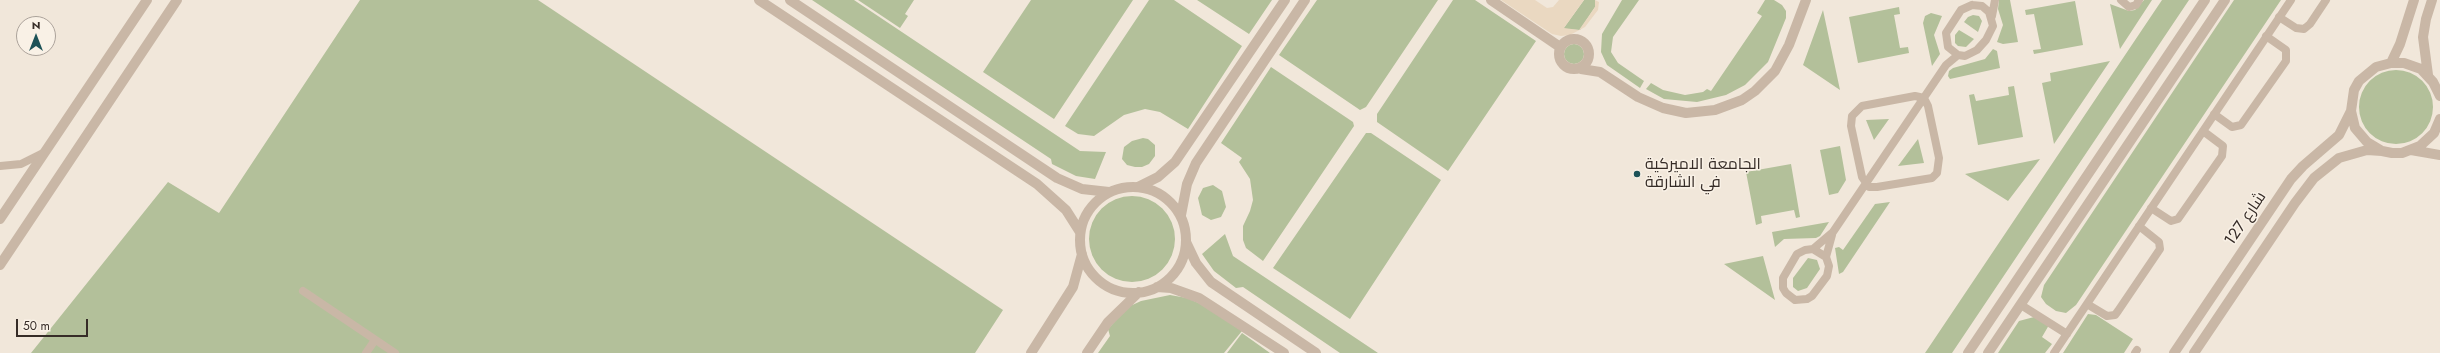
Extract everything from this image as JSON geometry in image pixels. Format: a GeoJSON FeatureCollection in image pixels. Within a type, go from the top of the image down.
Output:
{"type":"FeatureCollection","features":[{"type":"Feature","properties":{"kind":"street"},"geometry":{"type":"LineString","coordinates":[[0,219],[147,0]]}},
{"type":"Feature","properties":{"kind":"street"},"geometry":{"type":"LineString","coordinates":[[0,265],[176,0]]}},
{"type":"Feature","properties":{"kind":"street"},"geometry":{"type":"LineString","coordinates":[[759,0],[1037,184],[1066,210],[1080,232],[1082,254],[1073,287],[1030,353]]}},
{"type":"Feature","properties":{"kind":"street"},"geometry":{"type":"LineString","coordinates":[[790,0],[1057,178],[1082,189],[1109,192],[1123,188],[1138,187],[1160,194],[1181,215]]}},
{"type":"Feature","properties":{"kind":"street"},"geometry":{"type":"LineString","coordinates":[[1138,187],[1167,170],[1182,153],[1284,0]]}},
{"type":"Feature","properties":{"kind":"street"},"geometry":{"type":"LineString","coordinates":[[1305,0],[1196,163],[1187,184],[1181,215],[1186,241],[1196,263],[1211,282],[1316,353]]}},
{"type":"Feature","properties":{"kind":"street"},"geometry":{"type":"LineString","coordinates":[[1491,0],[1560,47]]}},
{"type":"Feature","properties":{"kind":"street"},"geometry":{"type":"LineString","coordinates":[[1560,47],[1559,57],[1563,66],[1573,70],[1581,69],[1600,72],[1638,97],[1663,108],[1686,113],[1700,112],[1729,106],[1754,92],[1775,70],[1789,45],[1806,0]]}},
{"type":"Feature","properties":{"kind":"street"},"geometry":{"type":"LineString","coordinates":[[1946,65],[1948,47],[1946,38],[1948,28],[1961,10],[1981,0]]}},
{"type":"Feature","properties":{"kind":"street"},"geometry":{"type":"LineString","coordinates":[[1833,232],[1826,257],[1829,266],[1827,276],[1812,296],[1801,301],[1790,297],[1783,288],[1785,274],[1797,254],[1805,250],[1813,249],[1833,232],[1946,65],[1958,55],[1971,54],[1983,44],[1991,30],[1995,0]]}},
{"type":"Feature","properties":{"kind":"street"},"geometry":{"type":"LineString","coordinates":[[2121,0],[2129,8],[2136,5],[2139,0]]}},
{"type":"Feature","properties":{"kind":"street"},"geometry":{"type":"LineString","coordinates":[[1968,353],[2205,0]]}},
{"type":"Feature","properties":{"kind":"street"},"geometry":{"type":"LineString","coordinates":[[1988,353],[2226,0]]}},
{"type":"Feature","properties":{"kind":"street"},"geometry":{"type":"LineString","coordinates":[[2054,353],[2291,0]]}},
{"type":"Feature","properties":{"kind":"street"},"geometry":{"type":"LineString","coordinates":[[2279,17],[2296,28],[2304,29],[2310,24],[2326,0]]}},
{"type":"Feature","properties":{"kind":"street"},"geometry":{"type":"LineString","coordinates":[[2414,0],[2400,44],[2391,63],[2413,65],[2428,75]]}},
{"type":"Feature","properties":{"kind":"street"},"geometry":{"type":"LineString","coordinates":[[2432,0],[2426,19],[2423,37],[2428,75],[2440,96]]}},
{"type":"Feature","properties":{"kind":"street"},"geometry":{"type":"LineString","coordinates":[[1972,5],[1986,8],[1992,16]]}},
{"type":"Feature","properties":{"kind":"street"},"geometry":{"type":"LineString","coordinates":[[2214,114],[2232,127],[2241,125],[2286,61],[2286,50],[2266,36]]}},
{"type":"Feature","properties":{"kind":"street"},"geometry":{"type":"LineString","coordinates":[[1560,47],[1571,40],[1579,40],[1588,47],[1590,56],[1600,72]]}},
{"type":"Feature","properties":{"kind":"street"},"geometry":{"type":"LineString","coordinates":[[1948,47],[1958,55]]}},
{"type":"Feature","properties":{"kind":"street"},"geometry":{"type":"LineString","coordinates":[[1581,69],[1587,64],[1590,56]]}},
{"type":"Feature","properties":{"kind":"street","name":"شارع 127"},"geometry":{"type":"LineString","coordinates":[[2174,353],[2292,179],[2311,158],[2339,135],[2350,111],[2354,90],[2359,81],[2376,67],[2391,63]]}},
{"type":"Feature","properties":{"kind":"street"},"geometry":{"type":"LineString","coordinates":[[1866,184],[1851,126],[1854,111],[1862,106],[1914,96],[1924,98]]}},
{"type":"Feature","properties":{"kind":"street"},"geometry":{"type":"LineString","coordinates":[[1866,184],[1877,188],[1932,178],[1937,173],[1939,158],[1928,106],[1924,98]]}},
{"type":"Feature","properties":{"kind":"street"},"geometry":{"type":"LineString","coordinates":[[2350,111],[2355,128],[2366,142],[2382,151]]}},
{"type":"Feature","properties":{"kind":"street"},"geometry":{"type":"LineString","coordinates":[[2411,150],[2428,140],[2434,133],[2440,118]]}},
{"type":"Feature","properties":{"kind":"street"},"geometry":{"type":"LineString","coordinates":[[2151,208],[2171,221],[2178,220],[2222,156],[2223,146],[2203,132]]}},
{"type":"Feature","properties":{"kind":"street"},"geometry":{"type":"LineString","coordinates":[[0,166],[22,164],[46,150]]}},
{"type":"Feature","properties":{"kind":"street","name":"شارع 127"},"geometry":{"type":"LineString","coordinates":[[2194,353],[2295,202],[2314,178],[2339,158],[2367,150],[2402,153],[2411,150]]}},
{"type":"Feature","properties":{"kind":"street"},"geometry":{"type":"LineString","coordinates":[[2411,150],[2440,155]]}},
{"type":"Feature","properties":{"kind":"street"},"geometry":{"type":"LineString","coordinates":[[1182,153],[1196,163]]}},
{"type":"Feature","properties":{"kind":"street"},"geometry":{"type":"LineString","coordinates":[[2087,177],[2096,178],[2100,188]]}},
{"type":"Feature","properties":{"kind":"street"},"geometry":{"type":"LineString","coordinates":[[1080,232],[1090,209],[1109,192]]}},
{"type":"Feature","properties":{"kind":"street"},"geometry":{"type":"LineString","coordinates":[[2087,304],[2107,316],[2115,314],[2160,249],[2159,242],[2139,226]]}},
{"type":"Feature","properties":{"kind":"street"},"geometry":{"type":"LineString","coordinates":[[1157,287],[1176,270],[1182,260],[1186,241]]}},
{"type":"Feature","properties":{"kind":"street"},"geometry":{"type":"LineString","coordinates":[[1813,249],[1826,257]]}},
{"type":"Feature","properties":{"kind":"street"},"geometry":{"type":"LineString","coordinates":[[1082,254],[1092,273],[1104,284],[1123,292],[1140,292],[1157,287],[1171,288],[1199,298],[1284,353]]}},
{"type":"Feature","properties":{"kind":"street"},"geometry":{"type":"LineString","coordinates":[[304,290],[395,353]]}},
{"type":"Feature","properties":{"kind":"street"},"geometry":{"type":"LineString","coordinates":[[1087,353],[1113,316],[1140,292]]}},
{"type":"Feature","properties":{"kind":"street"},"geometry":{"type":"LineString","coordinates":[[2020,305],[2067,334]]}},
{"type":"Feature","properties":{"kind":"street"},"geometry":{"type":"LineString","coordinates":[[366,353],[375,340]]}},
{"type":"Feature","properties":{"kind":"green space"},"geometry":{"type":"Polygon","coordinates":[[[360,0],[538,0],[1003,310],[975,353],[31,353],[168,182],[219,213],[360,0]]]}},
{"type":"Feature","properties":{"kind":"green space"},"geometry":{"type":"Polygon","coordinates":[[[812,0],[854,0],[1080,151],[1106,152],[1095,179],[1076,176],[1052,164],[1051,159],[812,0]]]}},
{"type":"Feature","properties":{"kind":"green space"},"geometry":{"type":"Polygon","coordinates":[[[858,0],[914,0],[905,14],[908,16],[900,28],[858,0]]]}},
{"type":"Feature","properties":{"kind":"green space"},"geometry":{"type":"Polygon","coordinates":[[[1031,0],[1133,0],[1054,119],[983,72],[1031,0]]]}},
{"type":"Feature","properties":{"kind":"green space"},"geometry":{"type":"Polygon","coordinates":[[[1149,0],[1174,0],[1242,46],[1188,129],[1160,112],[1145,109],[1124,115],[1094,136],[1078,134],[1065,126],[1149,0]]]}},
{"type":"Feature","properties":{"kind":"green space"},"geometry":{"type":"Polygon","coordinates":[[[1197,0],[1272,0],[1249,34],[1197,0]]]}},
{"type":"Feature","properties":{"kind":"green space"},"geometry":{"type":"Polygon","coordinates":[[[1317,0],[1438,0],[1366,107],[1360,110],[1279,55],[1317,0]]]}},
{"type":"Feature","properties":{"kind":"green space"},"geometry":{"type":"Polygon","coordinates":[[[1453,0],[1475,0],[1536,41],[1448,171],[1377,122],[1377,114],[1453,0]]]}},
{"type":"Feature","properties":{"kind":"green space"},"geometry":{"type":"Polygon","coordinates":[[[1584,0],[1595,0],[1595,7],[1580,30],[1563,29],[1584,0]]]}},
{"type":"Feature","properties":{"kind":"green space"},"geometry":{"type":"Polygon","coordinates":[[[1622,0],[1639,0],[1613,37],[1611,52],[1618,63],[1644,81],[1640,88],[1607,65],[1601,52],[1602,34],[1622,0]]]}},
{"type":"Feature","properties":{"kind":"green space"},"geometry":{"type":"Polygon","coordinates":[[[1765,0],[1774,0],[1782,5],[1786,11],[1786,18],[1768,62],[1745,85],[1726,95],[1697,102],[1664,99],[1646,89],[1651,83],[1663,90],[1685,95],[1703,92],[1707,89],[1711,91],[1762,16],[1757,13],[1765,0]]]}},
{"type":"Feature","properties":{"kind":"green space"},"geometry":{"type":"Polygon","coordinates":[[[1999,0],[2010,0],[2018,42],[2003,44],[1997,42],[2003,25],[1998,9],[1999,0]]]}},
{"type":"Feature","properties":{"kind":"green space"},"geometry":{"type":"Polygon","coordinates":[[[2144,0],[2152,0],[2120,49],[2110,4],[2129,11],[2135,10],[2144,0]]]}},
{"type":"Feature","properties":{"kind":"green space"},"geometry":{"type":"Polygon","coordinates":[[[2162,0],[2189,0],[1952,353],[1925,353],[2162,0]]]}},
{"type":"Feature","properties":{"kind":"green space"},"geometry":{"type":"Polygon","coordinates":[[[2234,0],[2281,0],[2076,305],[2066,313],[2056,311],[2046,304],[2041,297],[2044,285],[2234,0]]]}},
{"type":"Feature","properties":{"kind":"green space"},"geometry":{"type":"Polygon","coordinates":[[[2075,1],[2083,45],[2034,54],[2033,50],[2041,49],[2034,14],[2026,15],[2025,10],[2075,1]]]}},
{"type":"Feature","properties":{"kind":"green space"},"geometry":{"type":"Polygon","coordinates":[[[1899,7],[1900,14],[1894,15],[1900,48],[1908,47],[1909,53],[1858,63],[1849,17],[1899,7]]]}},
{"type":"Feature","properties":{"kind":"green space"},"geometry":{"type":"Polygon","coordinates":[[[1823,10],[1840,90],[1803,65],[1823,10]]]}},
{"type":"Feature","properties":{"kind":"green space"},"geometry":{"type":"Polygon","coordinates":[[[1931,13],[1942,16],[1934,35],[1940,54],[1932,66],[1923,23],[1925,16],[1931,13]]]}},
{"type":"Feature","properties":{"kind":"green space"},"geometry":{"type":"Polygon","coordinates":[[[1973,15],[1979,16],[1982,21],[1978,32],[1964,22],[1968,17],[1973,15]]]}},
{"type":"Feature","properties":{"kind":"green space"},"geometry":{"type":"Polygon","coordinates":[[[1959,30],[1974,39],[1966,47],[1958,46],[1955,43],[1955,35],[1959,30]]]}},
{"type":"Feature","properties":{"kind":"green space"},"geometry":{"type":"Polygon","coordinates":[[[1574,44],[1581,47],[1584,54],[1581,61],[1574,64],[1567,61],[1564,54],[1567,47],[1574,44]]]}},
{"type":"Feature","properties":{"kind":"green space"},"geometry":{"type":"Polygon","coordinates":[[[1993,49],[1997,51],[2000,68],[1950,79],[1948,76],[1949,71],[1953,68],[1985,59],[1993,49]]]}},
{"type":"Feature","properties":{"kind":"green space"},"geometry":{"type":"Polygon","coordinates":[[[2110,61],[2054,144],[2042,83],[2051,81],[2050,73],[2110,61]]]}},
{"type":"Feature","properties":{"kind":"green space"},"geometry":{"type":"Polygon","coordinates":[[[1271,67],[1353,122],[1354,126],[1263,261],[1246,248],[1243,240],[1243,226],[1253,200],[1250,179],[1239,162],[1242,158],[1221,143],[1271,67]]]}},
{"type":"Feature","properties":{"kind":"green space"},"geometry":{"type":"Polygon","coordinates":[[[2389,70],[2403,70],[2417,76],[2427,86],[2433,100],[2433,114],[2427,128],[2417,138],[2403,144],[2389,144],[2375,138],[2365,128],[2359,114],[2359,100],[2365,86],[2375,76],[2389,70]]]}},
{"type":"Feature","properties":{"kind":"green space"},"geometry":{"type":"Polygon","coordinates":[[[2014,86],[2023,137],[1978,145],[1969,95],[1974,94],[1976,101],[2009,95],[2008,87],[2014,86]]]}},
{"type":"Feature","properties":{"kind":"green space"},"geometry":{"type":"Polygon","coordinates":[[[1889,119],[1874,140],[1866,120],[1889,119]]]}},
{"type":"Feature","properties":{"kind":"green space"},"geometry":{"type":"Polygon","coordinates":[[[1366,133],[1371,133],[1441,180],[1350,319],[1273,268],[1366,133]]]}},
{"type":"Feature","properties":{"kind":"green space"},"geometry":{"type":"Polygon","coordinates":[[[1143,138],[1148,139],[1155,145],[1155,156],[1149,164],[1142,167],[1127,165],[1122,159],[1124,147],[1132,141],[1143,138]]]}},
{"type":"Feature","properties":{"kind":"green space"},"geometry":{"type":"Polygon","coordinates":[[[1918,139],[1924,163],[1898,166],[1918,139]]]}},
{"type":"Feature","properties":{"kind":"green space"},"geometry":{"type":"Polygon","coordinates":[[[1840,146],[1846,180],[1838,193],[1829,195],[1820,150],[1840,146]]]}},
{"type":"Feature","properties":{"kind":"green space"},"geometry":{"type":"Polygon","coordinates":[[[2040,159],[2008,201],[1965,174],[2040,159]]]}},
{"type":"Feature","properties":{"kind":"green space"},"geometry":{"type":"Polygon","coordinates":[[[1791,164],[1800,217],[1796,218],[1794,210],[1761,216],[1762,223],[1756,225],[1746,172],[1791,164]]]}},
{"type":"Feature","properties":{"kind":"green space"},"geometry":{"type":"Polygon","coordinates":[[[1213,185],[1222,191],[1226,207],[1221,217],[1211,220],[1202,215],[1198,198],[1203,188],[1213,185]]]}},
{"type":"Feature","properties":{"kind":"green space"},"geometry":{"type":"Polygon","coordinates":[[[1132,196],[1148,200],[1162,209],[1171,223],[1175,239],[1171,255],[1162,269],[1148,278],[1132,282],[1116,278],[1102,269],[1093,255],[1089,239],[1093,223],[1102,209],[1116,200],[1132,196]]]}},
{"type":"Feature","properties":{"kind":"green space"},"geometry":{"type":"Polygon","coordinates":[[[1890,202],[1843,272],[1839,274],[1835,248],[1839,247],[1843,250],[1875,204],[1890,202]]]}},
{"type":"Feature","properties":{"kind":"green space"},"geometry":{"type":"Polygon","coordinates":[[[1829,222],[1820,236],[1816,238],[1784,239],[1775,247],[1772,232],[1829,222]]]}},
{"type":"Feature","properties":{"kind":"green space"},"geometry":{"type":"Polygon","coordinates":[[[1225,234],[1233,256],[1378,353],[1340,353],[1243,287],[1236,288],[1214,271],[1202,254],[1225,234]]]}},
{"type":"Feature","properties":{"kind":"green space"},"geometry":{"type":"Polygon","coordinates":[[[1763,256],[1775,300],[1724,264],[1763,256]]]}},
{"type":"Feature","properties":{"kind":"green space"},"geometry":{"type":"Polygon","coordinates":[[[1808,258],[1817,260],[1820,269],[1807,288],[1798,291],[1793,287],[1793,278],[1808,258]]]}},
{"type":"Feature","properties":{"kind":"green space"},"geometry":{"type":"Polygon","coordinates":[[[1170,295],[1187,298],[1201,304],[1242,331],[1224,353],[1098,353],[1110,336],[1108,329],[1128,307],[1141,301],[1170,295]]]}},
{"type":"Feature","properties":{"kind":"green space"},"geometry":{"type":"Polygon","coordinates":[[[2088,314],[2096,315],[2133,339],[2124,353],[2063,353],[2088,314]]]}},
{"type":"Feature","properties":{"kind":"green space"},"geometry":{"type":"Polygon","coordinates":[[[2034,317],[2049,325],[2042,337],[2052,344],[2045,353],[1998,353],[2019,321],[2034,317]]]}},
{"type":"Feature","properties":{"kind":"green space"},"geometry":{"type":"Polygon","coordinates":[[[1242,333],[1270,353],[1227,353],[1242,333]]]}},
{"type":"Feature","properties":{"kind":"shaded area"},"geometry":{"type":"Polygon","coordinates":[[[1501,0],[1535,0],[1547,8],[1553,7],[1559,0],[1584,0],[1564,28],[1579,30],[1595,7],[1595,0],[1599,2],[1598,10],[1585,27],[1570,35],[1561,36],[1552,34],[1501,0]]]}},
{"type":"Feature","properties":{"kind":"place","name":"الجامعة الاميركية في الشارقة"},"geometry":{"type":"Point","coordinates":[1637,174]}}]}
